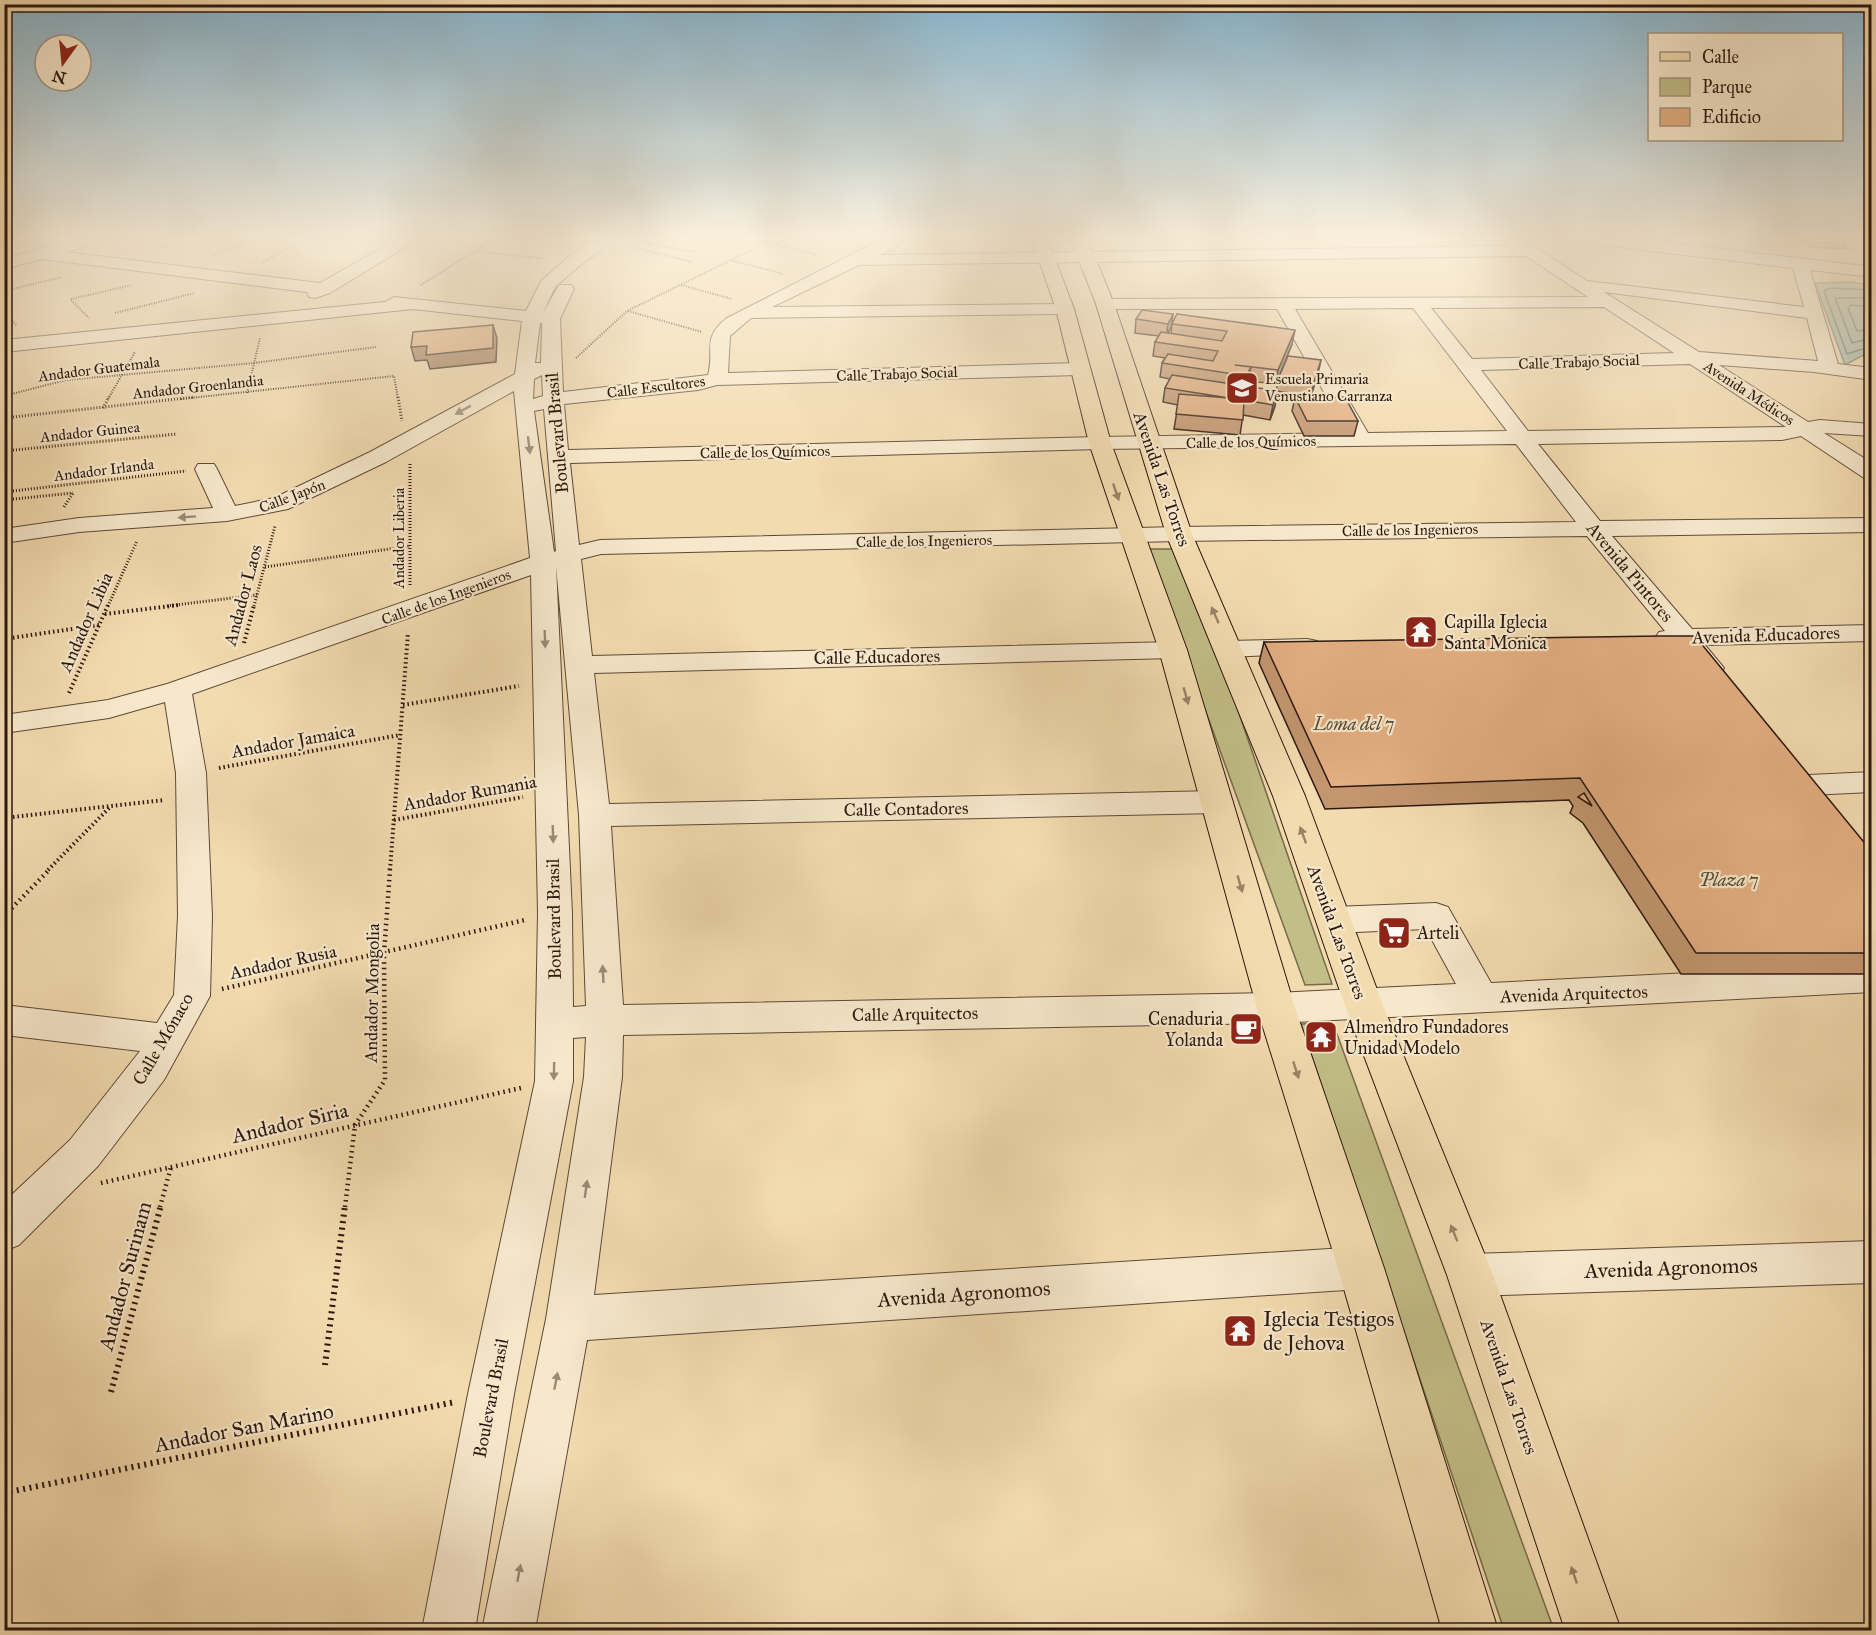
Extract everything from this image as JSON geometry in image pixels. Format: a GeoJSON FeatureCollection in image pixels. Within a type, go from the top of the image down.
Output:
{"type":"FeatureCollection","features":[{"type":"Feature","properties":{"kind":"main road"},"geometry":{"type":"LineString","coordinates":[[1065,311],[1078,369],[1100,443],[1173,650],[1276,1008],[1361,1268],[1470,1630]]}},
{"type":"Feature","properties":{"kind":"main road","name":"Avenida Las Torres"},"geometry":{"type":"LineString","coordinates":[[1107,311],[1148,444],[1179,534],[1229,648],[1289,796],[1363,1003],[1470,1275],[1593,1630]]}},
{"type":"Feature","properties":{"kind":"street"},"geometry":{"type":"LineString","coordinates":[[4,346],[350,311]]}},
{"type":"Feature","properties":{"kind":"street"},"geometry":{"type":"LineString","coordinates":[[480,311],[541,318]]}},
{"type":"Feature","properties":{"kind":"street","name":"Boulevard Brasil"},"geometry":{"type":"LineString","coordinates":[[541,318],[542,311]]}},
{"type":"Feature","properties":{"kind":"street","name":"Boulevard Brasil"},"geometry":{"type":"LineString","coordinates":[[448,1630],[491,1394],[554,1081],[555,913],[547,682],[556,558],[558,457],[527,338],[546,311]]}},
{"type":"Feature","properties":{"kind":"street"},"geometry":{"type":"LineString","coordinates":[[720,338],[727,327],[750,311]]}},
{"type":"Feature","properties":{"kind":"street"},"geometry":{"type":"LineString","coordinates":[[1288,311],[1363,441]]}},
{"type":"Feature","properties":{"kind":"street","name":"Avenida Pintores"},"geometry":{"type":"LineString","coordinates":[[1425,311],[1592,527],[1728,690]]}},
{"type":"Feature","properties":{"kind":"street","name":"Avenida Médicos"},"geometry":{"type":"LineString","coordinates":[[1623,311],[1872,473]]}},
{"type":"Feature","properties":{"kind":"street"},"geometry":{"type":"LineString","coordinates":[[1794,311],[1815,314],[1830,368]]}},
{"type":"Feature","properties":{"kind":"street","name":"Calle Escultores"},"geometry":{"type":"LineString","coordinates":[[541,387],[698,384],[716,379],[721,372],[720,338]]}},
{"type":"Feature","properties":{"kind":"street","name":"Calle Trabajo Social"},"geometry":{"type":"LineString","coordinates":[[1467,365],[1696,358],[1830,368],[1872,374]]}},
{"type":"Feature","properties":{"kind":"street","name":"Calle Trabajo Social"},"geometry":{"type":"LineString","coordinates":[[716,379],[1078,369]]}},
{"type":"Feature","properties":{"kind":"street","name":"Boulevard Brasil"},"geometry":{"type":"LineString","coordinates":[[508,1630],[568,1319],[603,1077],[605,1020],[595,815],[581,664],[556,558],[541,387]]}},
{"type":"Feature","properties":{"kind":"street","name":"Calle Japón"},"geometry":{"type":"LineString","coordinates":[[4,536],[70,526],[252,511],[303,495],[406,441],[541,387]]}},
{"type":"Feature","properties":{"kind":"street","name":"Calle Japón"},"geometry":{"type":"LineString","coordinates":[[347,496],[410,464],[541,387]]}},
{"type":"Feature","properties":{"kind":"street","name":"Calle de los Químicos"},"geometry":{"type":"LineString","coordinates":[[558,457],[1100,443],[1782,434],[1820,426],[1872,430]]}},
{"type":"Feature","properties":{"kind":"street"},"geometry":{"type":"LineString","coordinates":[[206,469],[227,514]]}},
{"type":"Feature","properties":{"kind":"street","name":"Calle Japón"},"geometry":{"type":"LineString","coordinates":[[4,549],[86,538],[243,532],[305,515]]}},
{"type":"Feature","properties":{"kind":"street","name":"Calle de los Ingenieros"},"geometry":{"type":"LineString","coordinates":[[4,724],[58,719],[109,709],[177,690],[556,558],[600,548],[1179,534],[1872,525]]}},
{"type":"Feature","properties":{"kind":"street","name":"Avenida Educadores"},"geometry":{"type":"LineString","coordinates":[[1648,638],[1872,633]]}},
{"type":"Feature","properties":{"kind":"street"},"geometry":{"type":"LineString","coordinates":[[1229,648],[1337,646]]}},
{"type":"Feature","properties":{"kind":"street","name":"Calle Educadores"},"geometry":{"type":"LineString","coordinates":[[581,664],[1173,650]]}},
{"type":"Feature","properties":{"kind":"street","name":"Calle Mónaco"},"geometry":{"type":"LineString","coordinates":[[4,1231],[84,1153],[150,1069],[192,996],[195,916],[192,785],[177,690]]}},
{"type":"Feature","properties":{"kind":"street"},"geometry":{"type":"LineString","coordinates":[[1830,811],[1802,776],[1872,782]]}},
{"type":"Feature","properties":{"kind":"street","name":"Calle Contadores"},"geometry":{"type":"LineString","coordinates":[[595,815],[1217,802]]}},
{"type":"Feature","properties":{"kind":"street"},"geometry":{"type":"LineString","coordinates":[[1333,920],[1436,916],[1481,997]]}},
{"type":"Feature","properties":{"kind":"street","name":"Avenida Arquitectos"},"geometry":{"type":"LineString","coordinates":[[1276,1008],[1872,978]]}},
{"type":"Feature","properties":{"kind":"street","name":"Calle Arquitectos"},"geometry":{"type":"LineString","coordinates":[[554,1024],[605,1020],[1276,1008]]}},
{"type":"Feature","properties":{"kind":"street"},"geometry":{"type":"LineString","coordinates":[[4,1020],[166,1039]]}},
{"type":"Feature","properties":{"kind":"street","name":"Avenida Agronomos"},"geometry":{"type":"LineString","coordinates":[[1470,1275],[1872,1262]]}},
{"type":"Feature","properties":{"kind":"street","name":"Avenida Agronomos"},"geometry":{"type":"LineString","coordinates":[[568,1319],[1361,1268]]}},
{"type":"Feature","properties":{"kind":"path"},"geometry":{"type":"LineString","coordinates":[[80,320],[90,319],[83,311]]}},
{"type":"Feature","properties":{"kind":"path"},"geometry":{"type":"LineString","coordinates":[[107,315],[122,311]]}},
{"type":"Feature","properties":{"kind":"path"},"geometry":{"type":"LineString","coordinates":[[541,387],[627,311]]}},
{"type":"Feature","properties":{"kind":"path"},"geometry":{"type":"LineString","coordinates":[[628,311],[720,338]]}},
{"type":"Feature","properties":{"kind":"path"},"geometry":{"type":"LineString","coordinates":[[247,393],[265,321]]}},
{"type":"Feature","properties":{"kind":"path"},"geometry":{"type":"LineString","coordinates":[[103,408],[146,332]]}},
{"type":"Feature","properties":{"kind":"path","name":"Andador Guatemala"},"geometry":{"type":"LineString","coordinates":[[4,396],[51,383],[254,363],[376,347]]}},
{"type":"Feature","properties":{"kind":"path","name":"Andador Groenlandia"},"geometry":{"type":"LineString","coordinates":[[4,418],[394,376],[406,441]]}},
{"type":"Feature","properties":{"kind":"path","name":"Andador Guinea"},"geometry":{"type":"LineString","coordinates":[[4,451],[177,434]]}},
{"type":"Feature","properties":{"kind":"path","name":"Andador Liberia"},"geometry":{"type":"LineString","coordinates":[[409,611],[410,464]]}},
{"type":"Feature","properties":{"kind":"path","name":"Andador Irlanda"},"geometry":{"type":"LineString","coordinates":[[4,492],[206,469]]}},
{"type":"Feature","properties":{"kind":"path"},"geometry":{"type":"LineString","coordinates":[[4,500],[73,492]]}},
{"type":"Feature","properties":{"kind":"path","name":"Andador Laos"},"geometry":{"type":"LineString","coordinates":[[236,671],[275,525]]}},
{"type":"Feature","properties":{"kind":"path","name":"Andador Libia"},"geometry":{"type":"LineString","coordinates":[[58,719],[139,536]]}},
{"type":"Feature","properties":{"kind":"path"},"geometry":{"type":"LineString","coordinates":[[265,567],[410,546]]}},
{"type":"Feature","properties":{"kind":"path"},"geometry":{"type":"LineString","coordinates":[[104,615],[257,595]]}},
{"type":"Feature","properties":{"kind":"path","name":"Andador Mongolia"},"geometry":{"type":"LineString","coordinates":[[325,1365],[355,1125],[385,1080],[384,954],[409,611]]}},
{"type":"Feature","properties":{"kind":"path"},"geometry":{"type":"LineString","coordinates":[[4,639],[99,625]]}},
{"type":"Feature","properties":{"kind":"path"},"geometry":{"type":"LineString","coordinates":[[402,705],[547,682]]}},
{"type":"Feature","properties":{"kind":"path","name":"Andador Jamaica"},"geometry":{"type":"LineString","coordinates":[[4,818],[110,806],[400,735]]}},
{"type":"Feature","properties":{"kind":"path","name":"Andador Rumania"},"geometry":{"type":"LineString","coordinates":[[394,820],[551,792]]}},
{"type":"Feature","properties":{"kind":"path"},"geometry":{"type":"LineString","coordinates":[[4,916],[110,806]]}},
{"type":"Feature","properties":{"kind":"path","name":"Andador Rusia"},"geometry":{"type":"LineString","coordinates":[[192,996],[384,954],[555,913]]}},
{"type":"Feature","properties":{"kind":"path","name":"Andador Siria"},"geometry":{"type":"LineString","coordinates":[[95,1184],[554,1081]]}},
{"type":"Feature","properties":{"kind":"path","name":"Andador Surinam"},"geometry":{"type":"LineString","coordinates":[[111,1392],[171,1167]]}},
{"type":"Feature","properties":{"kind":"path","name":"Andador San Marino"},"geometry":{"type":"LineString","coordinates":[[4,1493],[491,1394]]}},
{"type":"Feature","properties":{"kind":"green space"},"geometry":{"type":"Polygon","coordinates":[[[1147,549],[1179,549],[1221,661],[1332,984],[1305,985],[1147,549]]]}},
{"type":"Feature","properties":{"kind":"green space"},"geometry":{"type":"Polygon","coordinates":[[[1333,1023],[1554,1630],[1504,1630],[1301,1024],[1333,1023]]]}},
{"type":"Feature","properties":{"kind":"water"},"geometry":{"type":"Polygon","coordinates":[[[1825,311],[1871,311],[1871,351],[1845,365],[1825,311]]]}},
{"type":"Feature","properties":{"kind":"building"},"geometry":{"type":"Polygon","coordinates":[[[1141,311],[1173,314],[1168,324],[1136,319],[1141,311]]]}},
{"type":"Feature","properties":{"kind":"building"},"geometry":{"type":"Polygon","coordinates":[[[1177,314],[1295,330],[1278,370],[1235,365],[1251,367],[1246,376],[1162,363],[1168,354],[1213,361],[1218,351],[1155,342],[1161,332],[1222,341],[1227,331],[1172,324],[1177,314]]]}},
{"type":"Feature","properties":{"kind":"building"},"geometry":{"type":"Polygon","coordinates":[[[493,325],[493,348],[426,355],[427,346],[411,347],[413,332],[493,325]]]}},
{"type":"Feature","properties":{"kind":"building"},"geometry":{"type":"Polygon","coordinates":[[[1288,356],[1321,360],[1314,382],[1279,377],[1288,356]]]}},
{"type":"Feature","properties":{"kind":"building"},"geometry":{"type":"Polygon","coordinates":[[[1172,375],[1278,391],[1273,405],[1244,400],[1243,420],[1176,414],[1179,394],[1229,398],[1165,388],[1172,375]]]}},
{"type":"Feature","properties":{"kind":"building"},"geometry":{"type":"Polygon","coordinates":[[[1295,397],[1345,397],[1358,421],[1307,421],[1295,397]]]}},
{"type":"Feature","properties":{"kind":"building"},"geometry":{"type":"Polygon","coordinates":[[[1695,636],[1872,852],[1872,953],[1696,953],[1580,778],[1331,787],[1264,642],[1695,636]]]}},
{"type":"Feature","properties":{"kind":"building"},"geometry":{"type":"Polygon","coordinates":[[[1584,793],[1592,806],[1578,797],[1584,793]]]}},
{"type":"Feature","properties":{"kind":"place","name":"Escuela Primaria Venustiano Carranza"},"geometry":{"type":"Point","coordinates":[1242,388]}},
{"type":"Feature","properties":{"kind":"place","name":"Capilla Iglecia Santa Monica"},"geometry":{"type":"Point","coordinates":[1421,632]}},
{"type":"Feature","properties":{"kind":"place","name":"Arteli"},"geometry":{"type":"Point","coordinates":[1394,933]}},
{"type":"Feature","properties":{"kind":"place","name":"Cenaduria Yolanda"},"geometry":{"type":"Point","coordinates":[1246,1029]}},
{"type":"Feature","properties":{"kind":"place","name":"Almendro Fundadores Unidad Modelo"},"geometry":{"type":"Point","coordinates":[1321,1037]}},
{"type":"Feature","properties":{"kind":"place","name":"Iglecia Testigos de Jehova"},"geometry":{"type":"Point","coordinates":[1240,1331]}},
{"type":"Feature","properties":{"kind":"park label","name":"Loma del 7"},"geometry":{"type":"Point","coordinates":[1354,724]}},
{"type":"Feature","properties":{"kind":"park label","name":"Plaza 7"},"geometry":{"type":"Point","coordinates":[1729,880]}}]}
